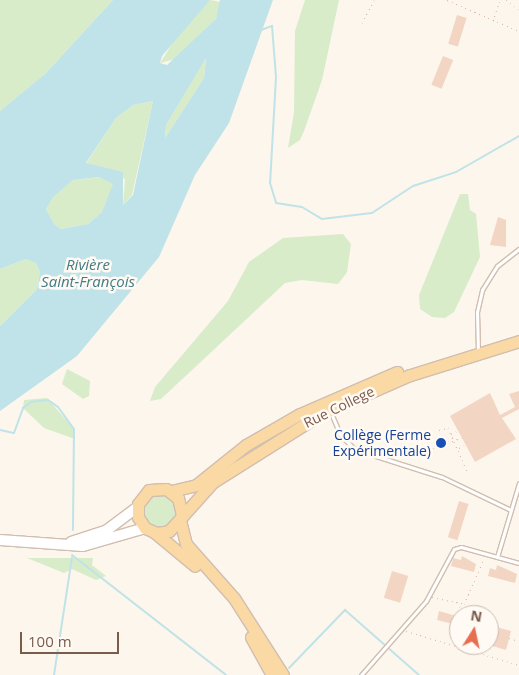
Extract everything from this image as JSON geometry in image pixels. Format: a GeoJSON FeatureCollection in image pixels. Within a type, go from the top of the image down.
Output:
{"type":"FeatureCollection","features":[{"type":"Feature","properties":{"kind":"main road","name":"Rue College"},"geometry":{"type":"LineString","coordinates":[[50,544],[103,532],[137,507],[149,490],[171,491],[194,486],[252,442],[326,402],[401,370],[519,340]]}},
{"type":"Feature","properties":{"kind":"main road","name":"Rue College"},"geometry":{"type":"LineString","coordinates":[[0,540],[91,545],[150,530],[170,531],[227,472],[330,410],[410,375],[477,350]]}},
{"type":"Feature","properties":{"kind":"main road"},"geometry":{"type":"LineString","coordinates":[[171,491],[180,500],[181,518],[187,546],[234,598],[283,675]]}},
{"type":"Feature","properties":{"kind":"main road"},"geometry":{"type":"LineString","coordinates":[[137,507],[150,530],[219,592],[272,675]]}},
{"type":"Feature","properties":{"kind":"lane"},"geometry":{"type":"LineString","coordinates":[[477,350],[476,312],[482,290],[497,266],[519,249]]}},
{"type":"Feature","properties":{"kind":"lane"},"geometry":{"type":"LineString","coordinates":[[330,410],[340,434],[354,449],[442,477],[511,510]]}},
{"type":"Feature","properties":{"kind":"lane"},"geometry":{"type":"LineString","coordinates":[[497,557],[519,483]]}},
{"type":"Feature","properties":{"kind":"lane"},"geometry":{"type":"LineString","coordinates":[[361,675],[404,629],[429,596],[454,549],[486,554],[519,564]]}},
{"type":"Feature","properties":{"kind":"path"},"geometry":{"type":"LineString","coordinates":[[362,23],[374,0]]}},
{"type":"Feature","properties":{"kind":"path"},"geometry":{"type":"LineString","coordinates":[[447,0],[519,31]]}},
{"type":"Feature","properties":{"kind":"path"},"geometry":{"type":"LineString","coordinates":[[493,21],[500,0]]}},
{"type":"Feature","properties":{"kind":"path"},"geometry":{"type":"LineString","coordinates":[[506,0],[519,10]]}},
{"type":"Feature","properties":{"kind":"path"},"geometry":{"type":"LineString","coordinates":[[439,430],[448,428],[467,471]]}},
{"type":"Feature","properties":{"kind":"path"},"geometry":{"type":"LineString","coordinates":[[450,434],[457,431]]}},
{"type":"Feature","properties":{"kind":"path"},"geometry":{"type":"LineString","coordinates":[[424,452],[445,446],[460,438]]}},
{"type":"Feature","properties":{"kind":"path"},"geometry":{"type":"LineString","coordinates":[[441,443],[445,446]]}},
{"type":"Feature","properties":{"kind":"path"},"geometry":{"type":"LineString","coordinates":[[458,449],[465,445]]}},
{"type":"Feature","properties":{"kind":"path"},"geometry":{"type":"LineString","coordinates":[[456,454],[460,452]]}},
{"type":"Feature","properties":{"kind":"path"},"geometry":{"type":"LineString","coordinates":[[429,596],[460,605],[472,594],[486,554]]}},
{"type":"Feature","properties":{"kind":"path"},"geometry":{"type":"LineString","coordinates":[[404,629],[420,639],[519,665]]}},
{"type":"Feature","properties":{"kind":"path"},"geometry":{"type":"LineString","coordinates":[[509,638],[519,641]]}},
{"type":"Feature","properties":{"kind":"green space"},"geometry":{"type":"Polygon","coordinates":[[[0,0],[113,0],[46,73],[0,111],[0,0]]]}},
{"type":"Feature","properties":{"kind":"green space"},"geometry":{"type":"Polygon","coordinates":[[[210,0],[221,2],[216,19],[179,58],[160,63],[184,25],[210,0]]]}},
{"type":"Feature","properties":{"kind":"green space"},"geometry":{"type":"Polygon","coordinates":[[[305,0],[339,0],[322,80],[300,140],[288,148],[294,112],[295,31],[305,0]]]}},
{"type":"Feature","properties":{"kind":"green space"},"geometry":{"type":"Polygon","coordinates":[[[206,57],[204,78],[165,138],[166,125],[206,57]]]}},
{"type":"Feature","properties":{"kind":"green space"},"geometry":{"type":"Polygon","coordinates":[[[153,101],[132,195],[123,205],[125,179],[86,164],[116,118],[133,105],[153,101]]]}},
{"type":"Feature","properties":{"kind":"green space"},"geometry":{"type":"Polygon","coordinates":[[[100,177],[114,184],[102,212],[88,224],[61,229],[54,224],[46,209],[52,197],[73,180],[100,177]]]}},
{"type":"Feature","properties":{"kind":"green space"},"geometry":{"type":"Polygon","coordinates":[[[460,194],[468,194],[470,210],[476,214],[480,257],[454,312],[445,318],[432,317],[420,309],[419,295],[460,194]]]}},
{"type":"Feature","properties":{"kind":"green space"},"geometry":{"type":"Polygon","coordinates":[[[343,234],[351,244],[347,272],[338,284],[302,280],[285,283],[161,399],[150,401],[155,387],[228,301],[249,262],[283,238],[343,234]]]}},
{"type":"Feature","properties":{"kind":"green space"},"geometry":{"type":"Polygon","coordinates":[[[26,259],[36,263],[40,272],[37,289],[0,326],[0,269],[26,259]]]}},
{"type":"Feature","properties":{"kind":"green space"},"geometry":{"type":"Polygon","coordinates":[[[67,369],[90,381],[89,396],[83,399],[62,384],[67,369]]]}},
{"type":"Feature","properties":{"kind":"green space"},"geometry":{"type":"Polygon","coordinates":[[[47,398],[74,429],[75,439],[44,428],[23,408],[24,400],[47,398]]]}},
{"type":"Feature","properties":{"kind":"green space"},"geometry":{"type":"Polygon","coordinates":[[[160,495],[166,496],[171,500],[175,505],[175,517],[171,522],[166,526],[160,527],[154,526],[149,522],[145,517],[144,511],[145,505],[149,500],[154,496],[160,495]]]}},
{"type":"Feature","properties":{"kind":"green space"},"geometry":{"type":"Polygon","coordinates":[[[27,558],[93,558],[92,565],[106,576],[96,580],[72,569],[64,573],[27,558]]]}},
{"type":"Feature","properties":{"kind":"water","name":"Rivière Saint-François"},"geometry":{"type":"Polygon","coordinates":[[[113,0],[210,0],[162,56],[160,63],[167,65],[216,19],[220,0],[273,0],[229,123],[195,175],[159,257],[77,356],[0,411],[0,326],[37,289],[40,272],[36,263],[26,259],[0,269],[0,111],[46,73],[113,0]],[[206,58],[166,125],[165,138],[204,78],[206,58]],[[153,101],[133,105],[116,118],[86,163],[123,172],[123,205],[133,195],[153,101]],[[99,177],[73,180],[53,197],[46,209],[54,224],[61,229],[88,224],[102,212],[113,184],[99,177]]]}},
{"type":"Feature","properties":{"kind":"building"},"geometry":{"type":"Polygon","coordinates":[[[457,15],[467,18],[458,47],[448,44],[457,15]]]}},
{"type":"Feature","properties":{"kind":"building"},"geometry":{"type":"Polygon","coordinates":[[[443,56],[453,60],[442,89],[431,85],[443,56]]]}},
{"type":"Feature","properties":{"kind":"building"},"geometry":{"type":"Polygon","coordinates":[[[498,217],[506,220],[506,247],[490,245],[498,217]]]}},
{"type":"Feature","properties":{"kind":"building"},"geometry":{"type":"Polygon","coordinates":[[[519,391],[519,409],[502,418],[516,439],[475,462],[450,416],[490,393],[500,415],[515,407],[509,394],[519,391]]]}},
{"type":"Feature","properties":{"kind":"building"},"geometry":{"type":"Polygon","coordinates":[[[459,501],[469,504],[457,540],[448,537],[459,501]]]}},
{"type":"Feature","properties":{"kind":"building"},"geometry":{"type":"Polygon","coordinates":[[[462,556],[476,564],[474,572],[451,566],[453,558],[461,560],[462,556]]]}},
{"type":"Feature","properties":{"kind":"building"},"geometry":{"type":"Polygon","coordinates":[[[497,565],[517,574],[515,583],[488,576],[490,568],[496,570],[497,565]]]}},
{"type":"Feature","properties":{"kind":"building"},"geometry":{"type":"Polygon","coordinates":[[[392,571],[408,576],[400,603],[384,598],[392,571]]]}},
{"type":"Feature","properties":{"kind":"building"},"geometry":{"type":"Polygon","coordinates":[[[439,611],[449,614],[449,623],[437,620],[439,611]]]}},
{"type":"Feature","properties":{"kind":"building"},"geometry":{"type":"Polygon","coordinates":[[[499,628],[511,631],[506,650],[499,648],[499,628]]]}},
{"type":"Feature","properties":{"kind":"waterway"},"geometry":{"type":"LineString","coordinates":[[261,30],[272,26],[276,77],[270,183],[276,203],[302,207],[322,219],[372,213],[413,186],[456,172],[519,136]]}},
{"type":"Feature","properties":{"kind":"waterway"},"geometry":{"type":"LineString","coordinates":[[0,430],[14,433],[23,408],[31,402],[48,400],[58,407],[74,429],[73,530]]}},
{"type":"Feature","properties":{"kind":"waterway"},"geometry":{"type":"LineString","coordinates":[[72,555],[226,675]]}},
{"type":"Feature","properties":{"kind":"waterway"},"geometry":{"type":"LineString","coordinates":[[54,675],[72,557]]}},
{"type":"Feature","properties":{"kind":"waterway"},"geometry":{"type":"LineString","coordinates":[[289,668],[345,610],[419,675]]}},
{"type":"Feature","properties":{"kind":"place","name":"Collège (Ferme Expérimentale)"},"geometry":{"type":"Point","coordinates":[441,443]}}]}
